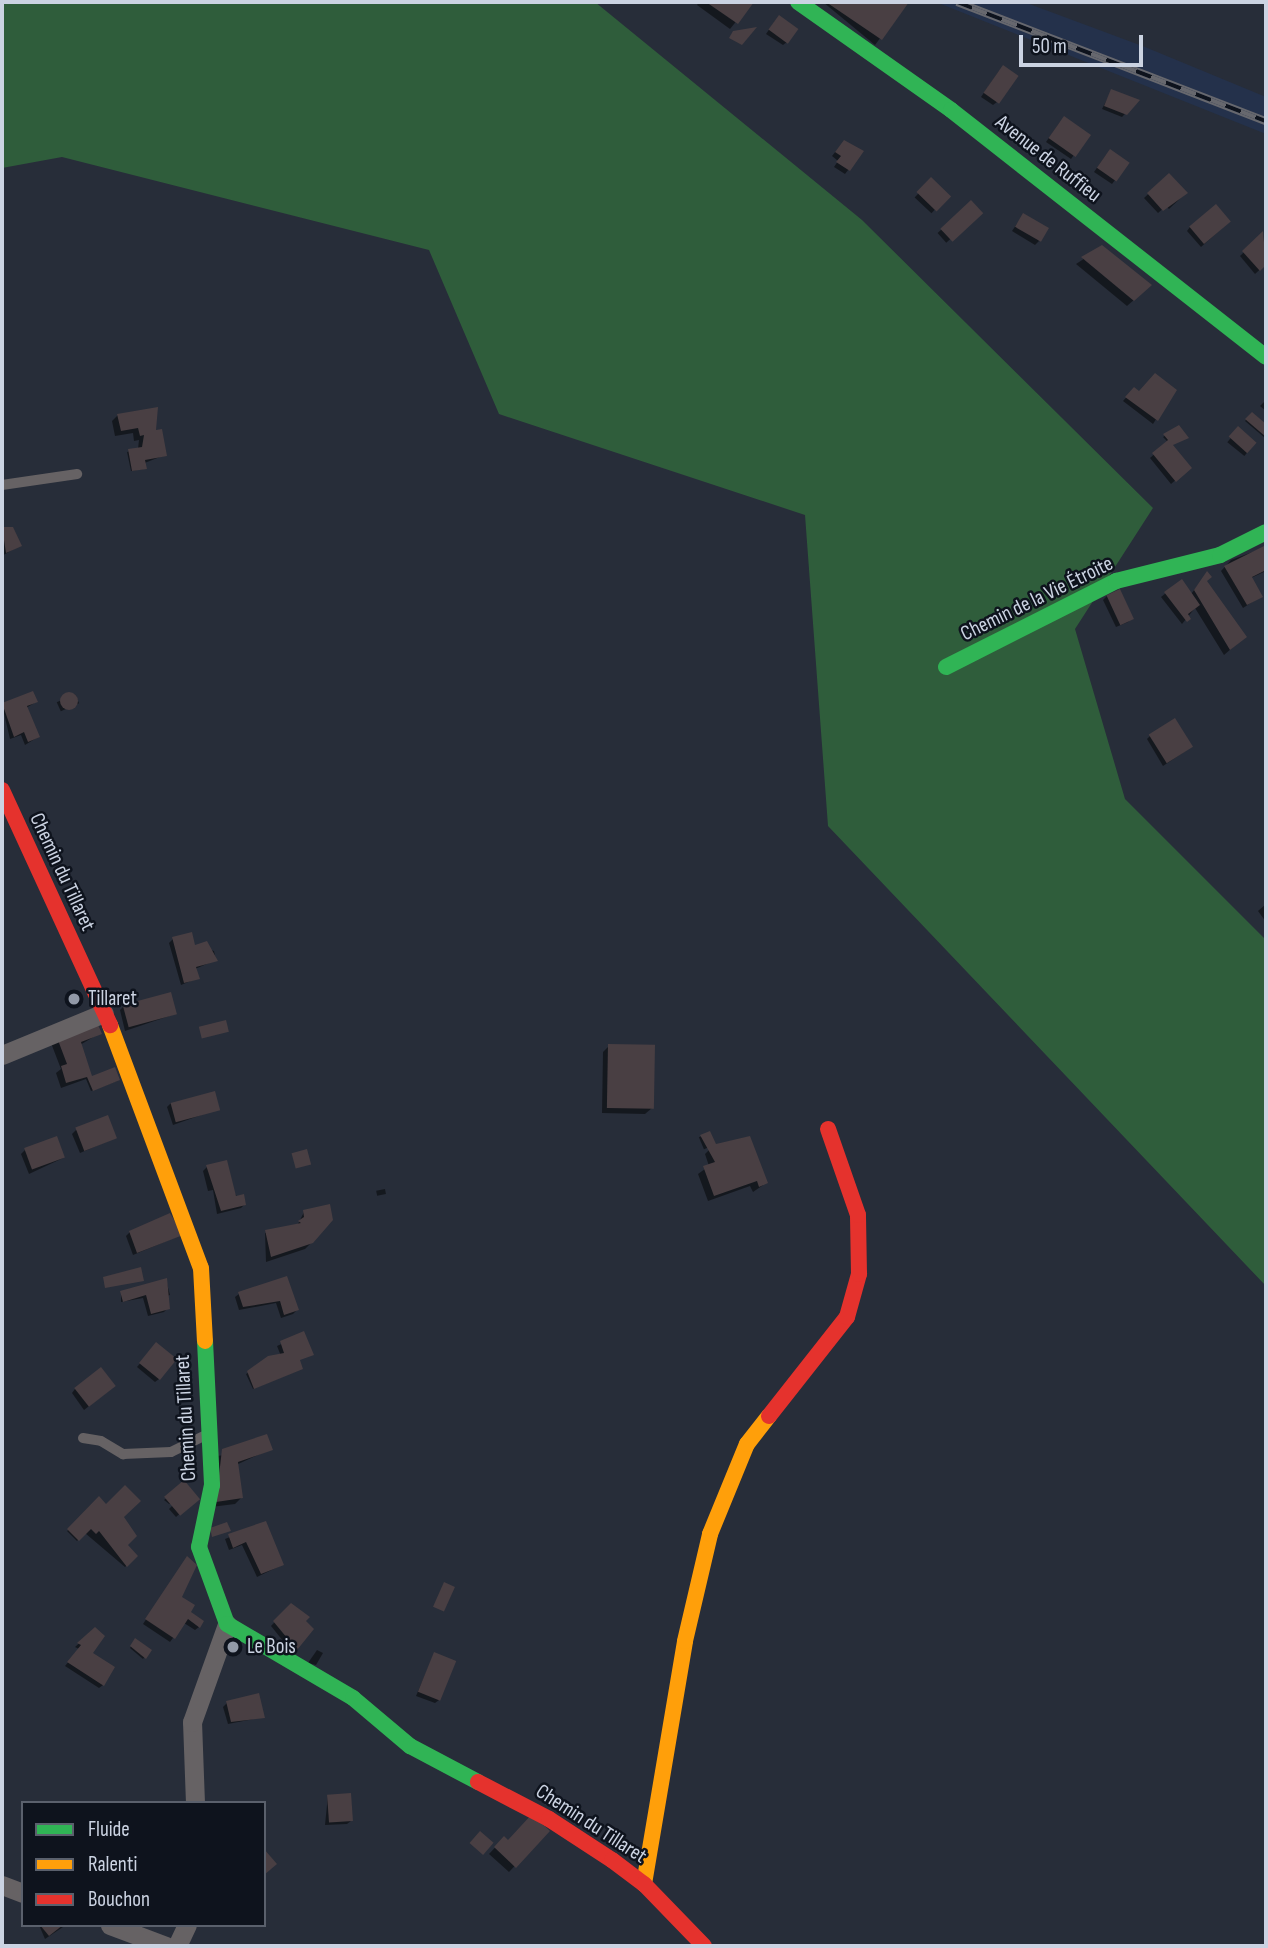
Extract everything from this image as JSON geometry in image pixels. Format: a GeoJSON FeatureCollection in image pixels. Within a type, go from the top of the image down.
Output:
{"type":"FeatureCollection","features":[{"type":"Feature","properties":{"kind":"street","name":"Avenue de Ruffieu"},"geometry":{"type":"LineString","coordinates":[[798,2],[951,110],[1266,357]]}},
{"type":"Feature","properties":{"kind":"street","name":"Chemin de la Vie Étroite"},"geometry":{"type":"LineString","coordinates":[[946,667],[1115,582],[1220,555],[1266,532]]}},
{"type":"Feature","properties":{"kind":"street","name":"Chemin du Tillaret"},"geometry":{"type":"LineString","coordinates":[[2,790],[104,1013],[201,1268],[212,1485],[199,1548],[227,1625],[353,1698],[410,1746],[549,1819],[644,1884],[704,1946]]}},
{"type":"Feature","properties":{"kind":"street"},"geometry":{"type":"LineString","coordinates":[[2,1055],[104,1013]]}},
{"type":"Feature","properties":{"kind":"street"},"geometry":{"type":"LineString","coordinates":[[644,1884],[685,1641],[710,1534],[747,1444],[847,1317],[859,1274],[858,1214],[828,1129]]}},
{"type":"Feature","properties":{"kind":"street"},"geometry":{"type":"LineString","coordinates":[[195,1801],[192,1722],[227,1625]]}},
{"type":"Feature","properties":{"kind":"street"},"geometry":{"type":"LineString","coordinates":[[2,1885],[21,1892]]}},
{"type":"Feature","properties":{"kind":"street"},"geometry":{"type":"LineString","coordinates":[[115,1927],[166,1946]]}},
{"type":"Feature","properties":{"kind":"street"},"geometry":{"type":"LineString","coordinates":[[177,1946],[186,1927]]}},
{"type":"Feature","properties":{"kind":"lane"},"geometry":{"type":"LineString","coordinates":[[2,485],[76,474]]}},
{"type":"Feature","properties":{"kind":"lane"},"geometry":{"type":"LineString","coordinates":[[83,1438],[101,1441],[123,1454],[171,1452],[209,1434]]}},
{"type":"Feature","properties":{"kind":"shaded area"},"geometry":{"type":"Polygon","coordinates":[[[936,2],[1024,2],[1145,47],[1266,97],[1266,134],[936,2]]]}},
{"type":"Feature","properties":{"kind":"green space"},"geometry":{"type":"Polygon","coordinates":[[[2,2],[595,2],[862,220],[1153,508],[1075,629],[1125,799],[1266,940],[1266,1286],[828,826],[805,515],[499,414],[429,250],[62,157],[2,168],[2,2]]]}},
{"type":"Feature","properties":{"kind":"building"},"geometry":{"type":"Polygon","coordinates":[[[706,2],[754,2],[738,24],[706,2]]]}},
{"type":"Feature","properties":{"kind":"building"},"geometry":{"type":"Polygon","coordinates":[[[826,2],[909,2],[882,40],[826,2]]]}},
{"type":"Feature","properties":{"kind":"building"},"geometry":{"type":"Polygon","coordinates":[[[779,15],[798,29],[788,44],[768,30],[779,15]]]}},
{"type":"Feature","properties":{"kind":"building"},"geometry":{"type":"Polygon","coordinates":[[[757,27],[742,45],[729,38],[733,31],[757,27]]]}},
{"type":"Feature","properties":{"kind":"building"},"geometry":{"type":"Polygon","coordinates":[[[1003,65],[1019,76],[999,104],[983,93],[1003,65]]]}},
{"type":"Feature","properties":{"kind":"building"},"geometry":{"type":"Polygon","coordinates":[[[1111,89],[1140,100],[1127,115],[1104,106],[1111,89]]]}},
{"type":"Feature","properties":{"kind":"building"},"geometry":{"type":"Polygon","coordinates":[[[1064,116],[1091,135],[1076,157],[1049,138],[1064,116]]]}},
{"type":"Feature","properties":{"kind":"building"},"geometry":{"type":"Polygon","coordinates":[[[844,140],[864,151],[850,171],[836,162],[841,156],[835,152],[844,140]]]}},
{"type":"Feature","properties":{"kind":"building"},"geometry":{"type":"Polygon","coordinates":[[[1110,149],[1130,163],[1116,182],[1097,168],[1110,149]]]}},
{"type":"Feature","properties":{"kind":"building"},"geometry":{"type":"Polygon","coordinates":[[[1169,173],[1188,193],[1163,211],[1147,193],[1169,173]]]}},
{"type":"Feature","properties":{"kind":"building"},"geometry":{"type":"Polygon","coordinates":[[[931,177],[951,196],[937,212],[916,192],[931,177]]]}},
{"type":"Feature","properties":{"kind":"building"},"geometry":{"type":"Polygon","coordinates":[[[971,200],[983,213],[953,242],[940,229],[971,200]]]}},
{"type":"Feature","properties":{"kind":"building"},"geometry":{"type":"Polygon","coordinates":[[[1216,204],[1231,222],[1204,244],[1189,226],[1216,204]]]}},
{"type":"Feature","properties":{"kind":"building"},"geometry":{"type":"Polygon","coordinates":[[[1023,213],[1049,228],[1041,242],[1015,227],[1023,213]]]}},
{"type":"Feature","properties":{"kind":"building"},"geometry":{"type":"Polygon","coordinates":[[[1263,231],[1266,265],[1260,271],[1242,251],[1263,231]]]}},
{"type":"Feature","properties":{"kind":"building"},"geometry":{"type":"Polygon","coordinates":[[[1102,245],[1152,285],[1134,301],[1081,257],[1102,245]]]}},
{"type":"Feature","properties":{"kind":"building"},"geometry":{"type":"Polygon","coordinates":[[[1155,373],[1177,390],[1158,421],[1125,397],[1134,387],[1139,391],[1155,373]]]}},
{"type":"Feature","properties":{"kind":"building"},"geometry":{"type":"Polygon","coordinates":[[[158,407],[156,430],[162,429],[167,456],[145,460],[147,469],[132,471],[128,449],[142,447],[144,435],[140,436],[138,428],[121,431],[117,414],[158,407]]]}},
{"type":"Feature","properties":{"kind":"building"},"geometry":{"type":"Polygon","coordinates":[[[1252,412],[1266,424],[1266,437],[1245,419],[1252,412]]]}},
{"type":"Feature","properties":{"kind":"building"},"geometry":{"type":"Polygon","coordinates":[[[1179,425],[1189,438],[1173,445],[1192,468],[1176,482],[1152,453],[1168,440],[1163,434],[1179,425]]]}},
{"type":"Feature","properties":{"kind":"building"},"geometry":{"type":"Polygon","coordinates":[[[1238,426],[1257,443],[1247,453],[1229,436],[1238,426]]]}},
{"type":"Feature","properties":{"kind":"building"},"geometry":{"type":"Polygon","coordinates":[[[2,527],[13,527],[22,546],[6,553],[2,527]]]}},
{"type":"Feature","properties":{"kind":"building"},"geometry":{"type":"Polygon","coordinates":[[[1266,545],[1266,570],[1252,577],[1263,597],[1247,605],[1224,566],[1266,545]]]}},
{"type":"Feature","properties":{"kind":"building"},"geometry":{"type":"Polygon","coordinates":[[[1207,571],[1212,577],[1207,581],[1247,637],[1230,650],[1194,590],[1207,571]]]}},
{"type":"Feature","properties":{"kind":"building"},"geometry":{"type":"Polygon","coordinates":[[[1182,579],[1200,605],[1188,614],[1191,619],[1187,622],[1164,592],[1182,579]]]}},
{"type":"Feature","properties":{"kind":"building"},"geometry":{"type":"Polygon","coordinates":[[[1120,589],[1134,619],[1120,625],[1106,595],[1120,589]]]}},
{"type":"Feature","properties":{"kind":"building"},"geometry":{"type":"Polygon","coordinates":[[[33,691],[38,702],[27,706],[40,737],[28,742],[24,732],[14,737],[2,703],[33,691]]]}},
{"type":"Feature","properties":{"kind":"building"},"geometry":{"type":"Polygon","coordinates":[[[69,692],[75,695],[78,701],[75,707],[69,710],[63,707],[60,701],[63,695],[69,692]]]}},
{"type":"Feature","properties":{"kind":"building"},"geometry":{"type":"Polygon","coordinates":[[[1175,718],[1193,747],[1167,763],[1149,734],[1175,718]]]}},
{"type":"Feature","properties":{"kind":"building"},"geometry":{"type":"Polygon","coordinates":[[[192,932],[195,945],[207,941],[218,961],[196,967],[200,979],[184,983],[172,937],[192,932]]]}},
{"type":"Feature","properties":{"kind":"building"},"geometry":{"type":"Polygon","coordinates":[[[171,992],[177,1014],[129,1027],[123,1005],[171,992]]]}},
{"type":"Feature","properties":{"kind":"building"},"geometry":{"type":"Polygon","coordinates":[[[96,1020],[102,1034],[81,1042],[92,1076],[115,1067],[120,1080],[93,1091],[87,1077],[66,1083],[61,1066],[67,1064],[56,1035],[96,1020]]]}},
{"type":"Feature","properties":{"kind":"building"},"geometry":{"type":"Polygon","coordinates":[[[226,1020],[229,1032],[202,1038],[199,1027],[226,1020]]]}},
{"type":"Feature","properties":{"kind":"building"},"geometry":{"type":"Polygon","coordinates":[[[608,1044],[655,1045],[654,1109],[607,1108],[608,1044]]]}},
{"type":"Feature","properties":{"kind":"building"},"geometry":{"type":"Polygon","coordinates":[[[215,1091],[220,1110],[176,1122],[171,1103],[215,1091]]]}},
{"type":"Feature","properties":{"kind":"building"},"geometry":{"type":"Polygon","coordinates":[[[108,1115],[117,1138],[84,1151],[75,1128],[108,1115]]]}},
{"type":"Feature","properties":{"kind":"building"},"geometry":{"type":"Polygon","coordinates":[[[710,1131],[716,1144],[750,1136],[768,1183],[759,1187],[757,1181],[714,1196],[703,1166],[715,1162],[700,1135],[710,1131]]]}},
{"type":"Feature","properties":{"kind":"building"},"geometry":{"type":"Polygon","coordinates":[[[57,1136],[65,1158],[32,1170],[24,1148],[57,1136]]]}},
{"type":"Feature","properties":{"kind":"building"},"geometry":{"type":"Polygon","coordinates":[[[307,1149],[311,1164],[296,1169],[292,1153],[307,1149]]]}},
{"type":"Feature","properties":{"kind":"building"},"geometry":{"type":"Polygon","coordinates":[[[227,1160],[236,1196],[244,1194],[246,1205],[221,1211],[206,1165],[227,1160]]]}},
{"type":"Feature","properties":{"kind":"building"},"geometry":{"type":"Polygon","coordinates":[[[330,1204],[333,1220],[313,1243],[271,1257],[265,1230],[301,1223],[298,1221],[304,1217],[303,1210],[330,1204]]]}},
{"type":"Feature","properties":{"kind":"building"},"geometry":{"type":"Polygon","coordinates":[[[170,1213],[183,1235],[137,1253],[129,1231],[170,1213]]]}},
{"type":"Feature","properties":{"kind":"building"},"geometry":{"type":"Polygon","coordinates":[[[141,1267],[144,1281],[105,1288],[103,1277],[141,1267]]]}},
{"type":"Feature","properties":{"kind":"building"},"geometry":{"type":"Polygon","coordinates":[[[287,1276],[299,1310],[284,1315],[280,1301],[243,1307],[238,1292],[287,1276]]]}},
{"type":"Feature","properties":{"kind":"building"},"geometry":{"type":"Polygon","coordinates":[[[167,1278],[170,1309],[151,1314],[146,1295],[123,1302],[120,1291],[167,1278]]]}},
{"type":"Feature","properties":{"kind":"building"},"geometry":{"type":"Polygon","coordinates":[[[304,1331],[314,1355],[300,1360],[303,1369],[254,1389],[247,1371],[268,1356],[284,1353],[280,1341],[304,1331]]]}},
{"type":"Feature","properties":{"kind":"building"},"geometry":{"type":"Polygon","coordinates":[[[156,1342],[177,1359],[160,1380],[139,1363],[156,1342]]]}},
{"type":"Feature","properties":{"kind":"building"},"geometry":{"type":"Polygon","coordinates":[[[101,1367],[116,1386],[89,1407],[74,1388],[101,1367]]]}},
{"type":"Feature","properties":{"kind":"building"},"geometry":{"type":"Polygon","coordinates":[[[267,1434],[273,1450],[238,1462],[243,1498],[216,1502],[222,1449],[267,1434]]]}},
{"type":"Feature","properties":{"kind":"building"},"geometry":{"type":"Polygon","coordinates":[[[184,1480],[200,1499],[180,1516],[164,1497],[184,1480]]]}},
{"type":"Feature","properties":{"kind":"building"},"geometry":{"type":"Polygon","coordinates":[[[125,1485],[141,1501],[124,1517],[137,1536],[128,1545],[138,1556],[127,1567],[99,1531],[96,1534],[91,1529],[79,1541],[67,1529],[99,1496],[106,1504],[125,1485]]]}},
{"type":"Feature","properties":{"kind":"building"},"geometry":{"type":"Polygon","coordinates":[[[266,1521],[284,1565],[261,1574],[246,1542],[233,1548],[228,1534],[266,1521]]]}},
{"type":"Feature","properties":{"kind":"building"},"geometry":{"type":"Polygon","coordinates":[[[227,1522],[231,1531],[212,1537],[210,1528],[227,1522]]]}},
{"type":"Feature","properties":{"kind":"building"},"geometry":{"type":"Polygon","coordinates":[[[187,1556],[197,1565],[182,1597],[195,1605],[191,1612],[204,1621],[200,1628],[188,1619],[175,1639],[145,1619],[187,1556]]]}},
{"type":"Feature","properties":{"kind":"building"},"geometry":{"type":"Polygon","coordinates":[[[444,1582],[455,1587],[444,1612],[433,1607],[444,1582]]]}},
{"type":"Feature","properties":{"kind":"building"},"geometry":{"type":"Polygon","coordinates":[[[291,1603],[310,1617],[306,1621],[314,1629],[297,1650],[273,1621],[291,1603]]]}},
{"type":"Feature","properties":{"kind":"building"},"geometry":{"type":"Polygon","coordinates":[[[95,1627],[105,1636],[93,1653],[115,1667],[104,1686],[67,1662],[81,1645],[77,1643],[95,1627]]]}},
{"type":"Feature","properties":{"kind":"building"},"geometry":{"type":"Polygon","coordinates":[[[135,1638],[152,1650],[146,1659],[130,1646],[135,1638]]]}},
{"type":"Feature","properties":{"kind":"building"},"geometry":{"type":"Polygon","coordinates":[[[434,1652],[456,1661],[440,1701],[418,1692],[434,1652]]]}},
{"type":"Feature","properties":{"kind":"building"},"geometry":{"type":"Polygon","coordinates":[[[259,1693],[265,1718],[231,1722],[226,1701],[259,1693]]]}},
{"type":"Feature","properties":{"kind":"building"},"geometry":{"type":"Polygon","coordinates":[[[351,1793],[353,1821],[329,1823],[327,1795],[351,1793]]]}},
{"type":"Feature","properties":{"kind":"building"},"geometry":{"type":"Polygon","coordinates":[[[532,1814],[550,1831],[516,1868],[494,1847],[504,1836],[508,1840],[532,1814]]]}},
{"type":"Feature","properties":{"kind":"building"},"geometry":{"type":"Polygon","coordinates":[[[480,1831],[494,1843],[483,1855],[470,1843],[480,1831]]]}},
{"type":"Feature","properties":{"kind":"building"},"geometry":{"type":"Polygon","coordinates":[[[266,1851],[277,1864],[266,1873],[266,1851]]]}},
{"type":"Feature","properties":{"kind":"building"},"geometry":{"type":"Polygon","coordinates":[[[42,1927],[60,1927],[49,1936],[42,1927]]]}},
{"type":"Feature","properties":{"kind":"railway"},"geometry":{"type":"LineString","coordinates":[[957,2],[1266,121]]}},
{"type":"Feature","properties":{"kind":"traffic: fast"},"geometry":{"type":"LineString","coordinates":[[798,2],[951,110],[1266,357]]}},
{"type":"Feature","properties":{"kind":"traffic: fast"},"geometry":{"type":"LineString","coordinates":[[946,667],[1116,581],[1220,555],[1266,532]]}},
{"type":"Feature","properties":{"kind":"traffic: fast"},"geometry":{"type":"LineString","coordinates":[[205,1341],[212,1485],[199,1547],[227,1624],[353,1698],[410,1746],[478,1782]]}},
{"type":"Feature","properties":{"kind":"traffic: slow"},"geometry":{"type":"LineString","coordinates":[[110,1025],[201,1268],[205,1341]]}},
{"type":"Feature","properties":{"kind":"traffic: slow"},"geometry":{"type":"LineString","coordinates":[[644,1884],[685,1641],[710,1534],[747,1444],[769,1416]]}},
{"type":"Feature","properties":{"kind":"traffic: jam"},"geometry":{"type":"LineString","coordinates":[[2,790],[110,1025]]}},
{"type":"Feature","properties":{"kind":"traffic: jam"},"geometry":{"type":"LineString","coordinates":[[769,1416],[847,1317],[859,1274],[858,1215],[828,1129]]}},
{"type":"Feature","properties":{"kind":"traffic: jam"},"geometry":{"type":"LineString","coordinates":[[478,1782],[549,1819],[612,1860],[644,1884],[704,1946]]}},
{"type":"Feature","properties":{"kind":"place","name":"Tillaret"},"geometry":{"type":"Point","coordinates":[74,999]}},
{"type":"Feature","properties":{"kind":"place","name":"Le Bois"},"geometry":{"type":"Point","coordinates":[233,1647]}}]}
